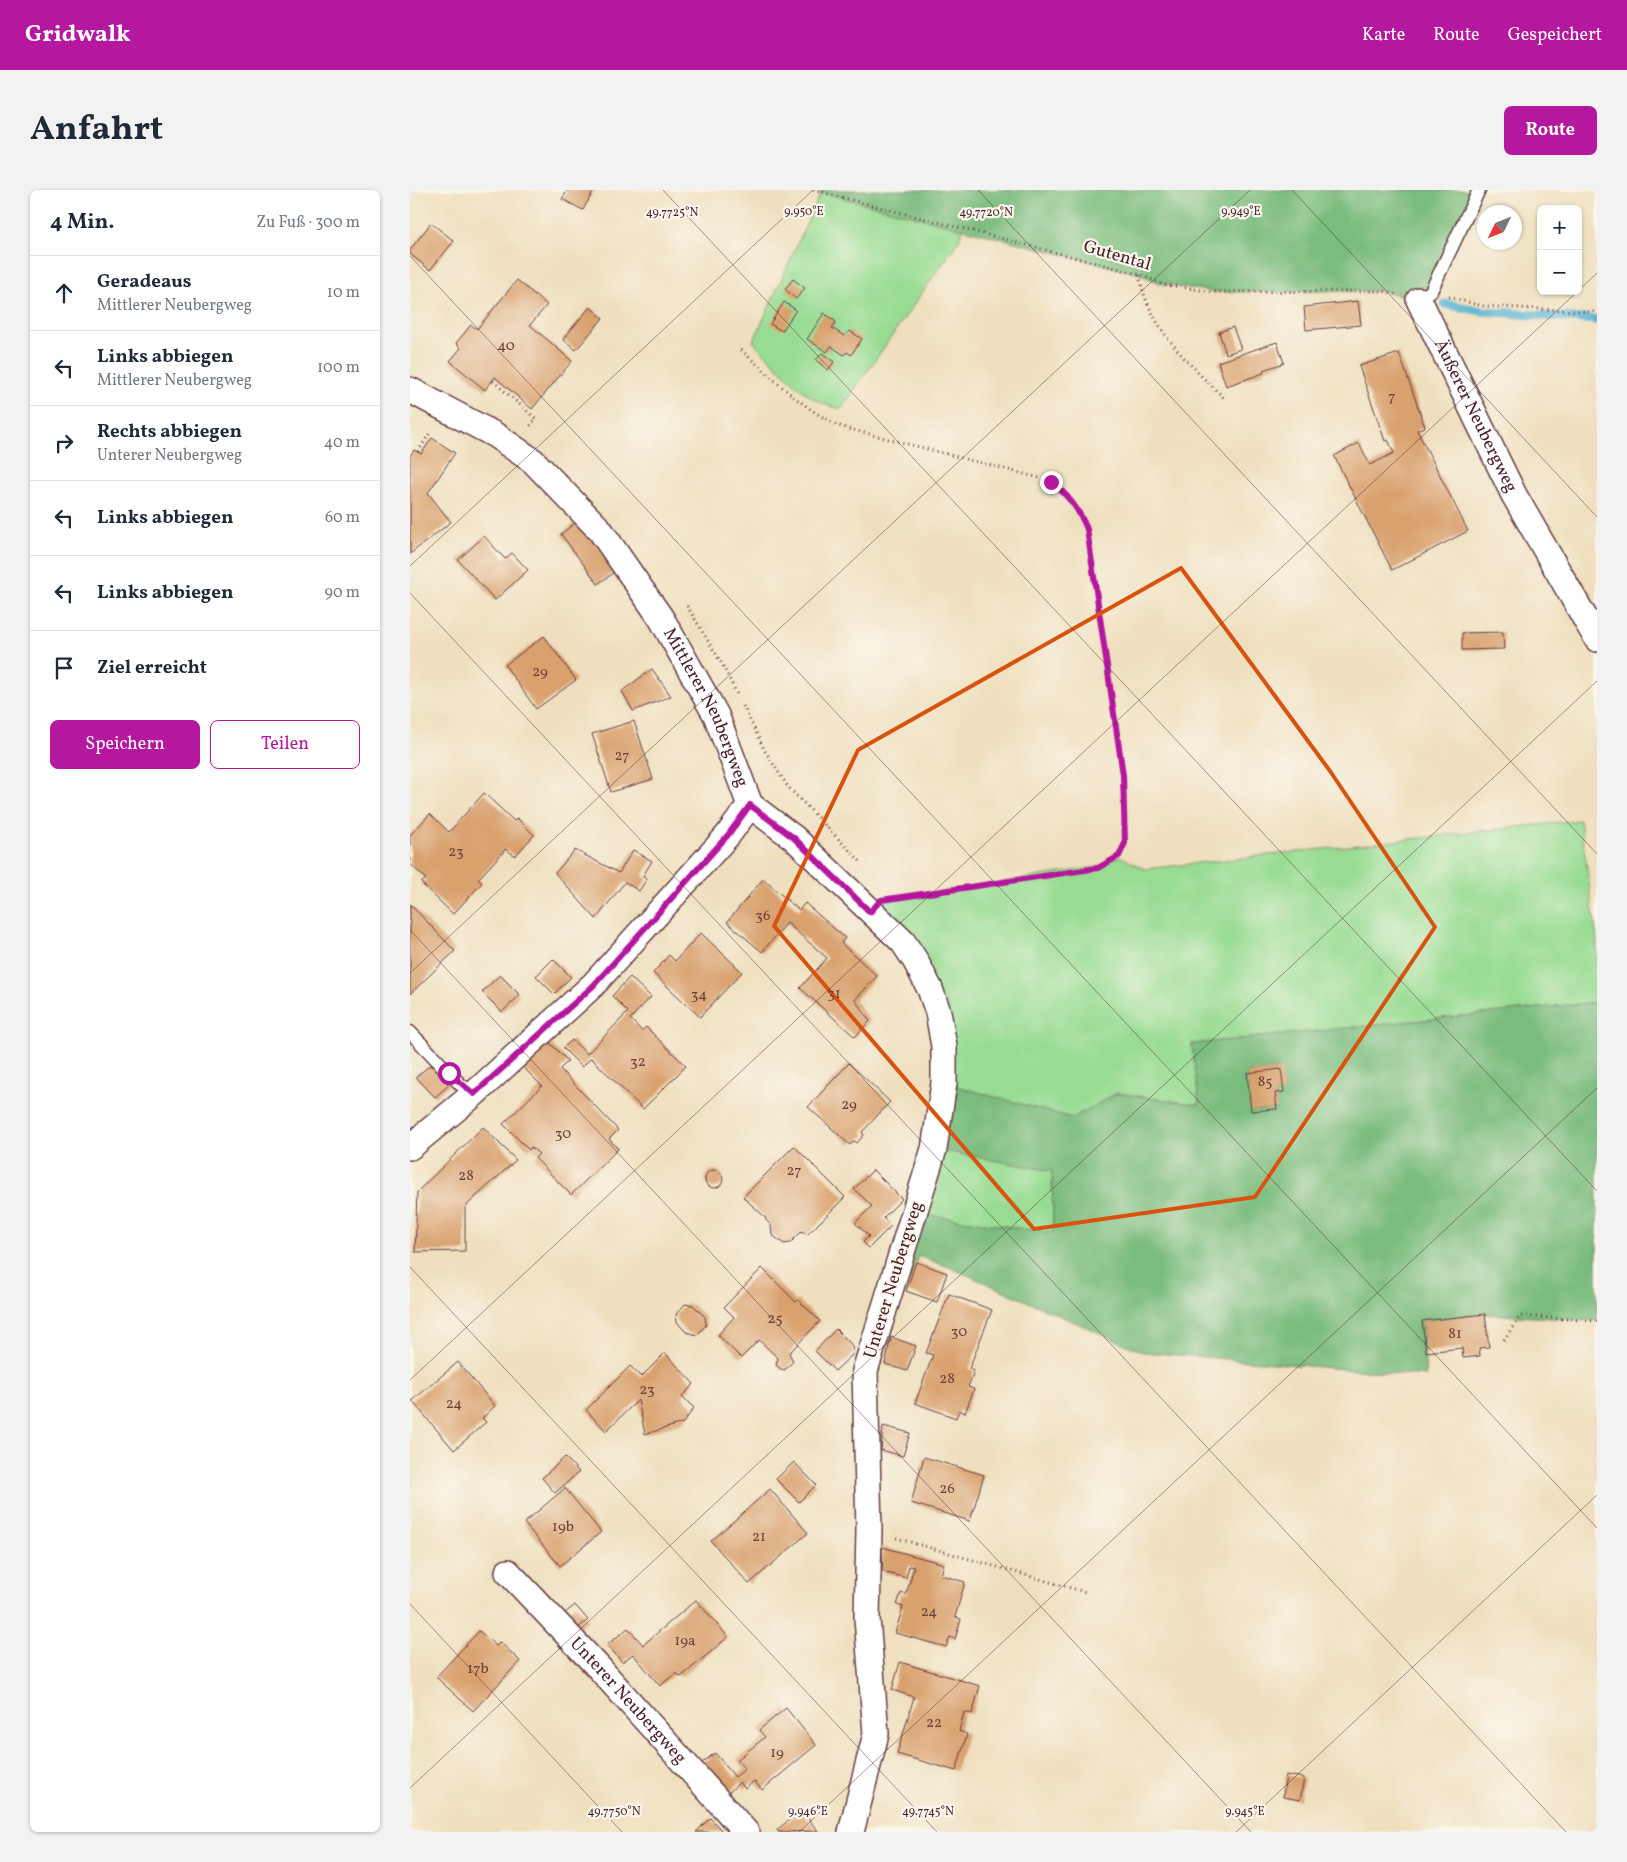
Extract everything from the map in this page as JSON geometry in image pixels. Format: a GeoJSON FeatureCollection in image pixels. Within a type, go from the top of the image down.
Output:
{"type":"FeatureCollection","features":[{"type":"Feature","properties":{"kind":"street","name":"Äußerer Neubergweg"},"geometry":{"type":"LineString","coordinates":[[1430,298],[1514,495],[1597,639]]}},
{"type":"Feature","properties":{"kind":"street","name":"Mittlerer Neubergweg"},"geometry":{"type":"LineString","coordinates":[[410,390],[495,436],[533,461],[600,530],[661,618],[716,715],[750,805],[728,835],[593,986],[474,1094],[410,1147]]}},
{"type":"Feature","properties":{"kind":"street","name":"Unterer Neubergweg"},"geometry":{"type":"LineString","coordinates":[[750,805],[794,838],[903,942],[930,989],[938,1012],[944,1046],[944,1083],[934,1149],[865,1371],[869,1530],[867,1618],[876,1734],[851,1832]]}},
{"type":"Feature","properties":{"kind":"street","name":"Unterer Neubergweg"},"geometry":{"type":"LineString","coordinates":[[508,1572],[600,1669],[746,1832]]}},
{"type":"Feature","properties":{"kind":"lane"},"geometry":{"type":"LineString","coordinates":[[1430,298],[1431,292],[1479,190]]}},
{"type":"Feature","properties":{"kind":"lane"},"geometry":{"type":"LineString","coordinates":[[410,1032],[460,1084],[474,1094]]}},
{"type":"Feature","properties":{"kind":"path","name":"Gutental"},"geometry":{"type":"LineString","coordinates":[[813,190],[1139,274],[1162,284],[1213,292],[1383,291],[1482,306],[1597,312]]}},
{"type":"Feature","properties":{"kind":"path"},"geometry":{"type":"LineString","coordinates":[[1139,274],[1142,292],[1169,342],[1225,399]]}},
{"type":"Feature","properties":{"kind":"path"},"geometry":{"type":"LineString","coordinates":[[741,350],[799,401],[824,418],[842,427],[1051,482],[1068,495],[1080,511],[1087,529],[1123,775],[1125,843],[1119,856],[1098,868],[881,900],[870,912]]}},
{"type":"Feature","properties":{"kind":"path"},"geometry":{"type":"LineString","coordinates":[[493,381],[533,416]]}},
{"type":"Feature","properties":{"kind":"path"},"geometry":{"type":"LineString","coordinates":[[418,452],[427,439]]}},
{"type":"Feature","properties":{"kind":"path"},"geometry":{"type":"LineString","coordinates":[[1504,1340],[1520,1316],[1597,1321]]}},
{"type":"Feature","properties":{"kind":"path"},"geometry":{"type":"LineString","coordinates":[[869,1530],[1085,1592]]}},
{"type":"Feature","properties":{"kind":"highlighted area"},"geometry":{"type":"Polygon","coordinates":[[[1181,568],[1330,771],[1435,927],[1255,1197],[1034,1229],[774,926],[858,750],[1181,568]]]}},
{"type":"Feature","properties":{"kind":"green space"},"geometry":{"type":"Polygon","coordinates":[[[813,190],[1479,190],[1419,300],[1383,291],[1213,292],[1162,284],[1139,274],[813,190]]]}},
{"type":"Feature","properties":{"kind":"green space"},"geometry":{"type":"Polygon","coordinates":[[[821,192],[963,229],[959,240],[841,409],[815,399],[804,391],[753,342],[821,192]]]}},
{"type":"Feature","properties":{"kind":"green space"},"geometry":{"type":"Polygon","coordinates":[[[1580,820],[1597,939],[1597,1002],[1192,1044],[1200,1105],[1117,1093],[1072,1118],[944,1083],[938,1012],[870,912],[881,901],[1098,867],[1119,856],[1145,869],[1580,820]]]}},
{"type":"Feature","properties":{"kind":"green space"},"geometry":{"type":"Polygon","coordinates":[[[1597,1002],[1597,1321],[1485,1314],[1422,1321],[1426,1376],[1143,1352],[949,1267],[918,1256],[910,1280],[894,1275],[914,1213],[1053,1233],[1052,1171],[934,1149],[944,1083],[1072,1118],[1117,1093],[1199,1105],[1192,1044],[1597,1002]],[[1281,1069],[1247,1073],[1252,1111],[1276,1109],[1275,1093],[1281,1069]]]}},
{"type":"Feature","properties":{"kind":"green space"},"geometry":{"type":"Polygon","coordinates":[[[934,1149],[1052,1171],[1053,1233],[914,1213],[934,1149]]]}},
{"type":"Feature","properties":{"kind":"building"},"geometry":{"type":"Polygon","coordinates":[[[568,190],[594,190],[583,210],[562,199],[568,190]]]}},
{"type":"Feature","properties":{"kind":"building"},"geometry":{"type":"Polygon","coordinates":[[[431,223],[454,241],[430,270],[410,254],[410,250],[431,223]]]}},
{"type":"Feature","properties":{"kind":"building"},"geometry":{"type":"Polygon","coordinates":[[[793,279],[805,288],[796,299],[785,289],[793,279]]]}},
{"type":"Feature","properties":{"kind":"building"},"geometry":{"type":"Polygon","coordinates":[[[517,280],[547,305],[530,325],[572,361],[532,409],[495,377],[485,390],[450,361],[461,348],[456,343],[471,325],[477,329],[517,280]]]}},
{"type":"Feature","properties":{"kind":"building"},"geometry":{"type":"Polygon","coordinates":[[[1358,301],[1361,325],[1306,330],[1304,307],[1358,301]]]}},
{"type":"Feature","properties":{"kind":"building"},"geometry":{"type":"Polygon","coordinates":[[[784,302],[796,310],[782,331],[770,324],[784,302]]]}},
{"type":"Feature","properties":{"kind":"building"},"geometry":{"type":"Polygon","coordinates":[[[590,307],[603,318],[576,350],[563,339],[590,307]]]}},
{"type":"Feature","properties":{"kind":"building"},"geometry":{"type":"Polygon","coordinates":[[[824,313],[836,322],[832,328],[844,336],[850,331],[862,339],[851,355],[847,352],[844,355],[831,346],[827,352],[807,339],[824,313]]]}},
{"type":"Feature","properties":{"kind":"building"},"geometry":{"type":"Polygon","coordinates":[[[1233,327],[1241,349],[1226,354],[1219,332],[1233,327]]]}},
{"type":"Feature","properties":{"kind":"building"},"geometry":{"type":"Polygon","coordinates":[[[1277,342],[1284,363],[1263,370],[1264,373],[1226,386],[1218,362],[1277,342]]]}},
{"type":"Feature","properties":{"kind":"building"},"geometry":{"type":"Polygon","coordinates":[[[822,353],[834,362],[828,370],[816,360],[822,353]]]}},
{"type":"Feature","properties":{"kind":"building"},"geometry":{"type":"Polygon","coordinates":[[[1399,353],[1425,427],[1417,430],[1468,531],[1392,570],[1334,456],[1359,443],[1370,465],[1394,453],[1388,440],[1385,441],[1359,366],[1399,353]]]}},
{"type":"Feature","properties":{"kind":"building"},"geometry":{"type":"Polygon","coordinates":[[[432,438],[455,453],[428,493],[451,522],[410,554],[410,456],[414,450],[421,454],[432,438]]]}},
{"type":"Feature","properties":{"kind":"building"},"geometry":{"type":"Polygon","coordinates":[[[576,522],[588,538],[591,536],[616,571],[598,584],[561,534],[576,522]]]}},
{"type":"Feature","properties":{"kind":"building"},"geometry":{"type":"Polygon","coordinates":[[[484,536],[505,559],[512,553],[528,570],[495,600],[458,560],[484,536]]]}},
{"type":"Feature","properties":{"kind":"building"},"geometry":{"type":"Polygon","coordinates":[[[1503,632],[1504,649],[1462,650],[1462,633],[1503,632]]]}},
{"type":"Feature","properties":{"kind":"building"},"geometry":{"type":"Polygon","coordinates":[[[544,636],[576,680],[536,709],[505,665],[544,636]]]}},
{"type":"Feature","properties":{"kind":"building"},"geometry":{"type":"Polygon","coordinates":[[[652,669],[671,696],[633,711],[622,691],[652,669]]]}},
{"type":"Feature","properties":{"kind":"building"},"geometry":{"type":"Polygon","coordinates":[[[634,721],[653,779],[611,792],[592,734],[634,721]]]}},
{"type":"Feature","properties":{"kind":"building"},"geometry":{"type":"Polygon","coordinates":[[[484,793],[514,821],[517,818],[534,835],[515,856],[506,849],[478,879],[482,883],[453,914],[421,883],[426,879],[410,864],[410,835],[430,814],[449,832],[484,793]]]}},
{"type":"Feature","properties":{"kind":"building"},"geometry":{"type":"Polygon","coordinates":[[[575,850],[619,873],[633,850],[652,861],[643,876],[647,879],[639,891],[625,882],[596,919],[555,873],[575,850]]]}},
{"type":"Feature","properties":{"kind":"building"},"geometry":{"type":"Polygon","coordinates":[[[763,879],[799,910],[805,903],[845,938],[841,943],[877,976],[855,1000],[870,1021],[855,1037],[800,988],[827,958],[787,923],[762,952],[727,922],[763,879]]]}},
{"type":"Feature","properties":{"kind":"building"},"geometry":{"type":"Polygon","coordinates":[[[410,904],[455,951],[410,994],[410,904]]]}},
{"type":"Feature","properties":{"kind":"building"},"geometry":{"type":"Polygon","coordinates":[[[701,933],[742,972],[700,1017],[653,973],[669,955],[675,961],[701,933]]]}},
{"type":"Feature","properties":{"kind":"building"},"geometry":{"type":"Polygon","coordinates":[[[553,959],[571,977],[554,994],[536,976],[553,959]]]}},
{"type":"Feature","properties":{"kind":"building"},"geometry":{"type":"Polygon","coordinates":[[[500,975],[520,995],[502,1012],[482,992],[500,975]]]}},
{"type":"Feature","properties":{"kind":"building"},"geometry":{"type":"Polygon","coordinates":[[[630,977],[651,997],[630,1019],[642,1031],[646,1027],[686,1066],[643,1109],[591,1058],[582,1067],[563,1048],[572,1040],[587,1054],[628,1012],[612,996],[630,977]]]}},
{"type":"Feature","properties":{"kind":"building"},"geometry":{"type":"Polygon","coordinates":[[[548,1041],[568,1061],[560,1069],[618,1130],[609,1139],[618,1149],[571,1195],[535,1158],[539,1154],[531,1147],[529,1150],[503,1124],[542,1086],[522,1066],[548,1041]]]}},
{"type":"Feature","properties":{"kind":"building"},"geometry":{"type":"Polygon","coordinates":[[[849,1063],[890,1102],[862,1132],[864,1135],[857,1143],[854,1141],[850,1145],[808,1107],[849,1063]]]}},
{"type":"Feature","properties":{"kind":"building"},"geometry":{"type":"Polygon","coordinates":[[[430,1065],[449,1085],[435,1097],[416,1077],[430,1065]]]}},
{"type":"Feature","properties":{"kind":"building"},"geometry":{"type":"Polygon","coordinates":[[[1281,1069],[1284,1092],[1275,1093],[1277,1109],[1251,1111],[1247,1073],[1281,1069]]]}},
{"type":"Feature","properties":{"kind":"building"},"geometry":{"type":"Polygon","coordinates":[[[483,1127],[516,1160],[465,1207],[465,1251],[415,1252],[417,1192],[483,1127]]]}},
{"type":"Feature","properties":{"kind":"building"},"geometry":{"type":"Polygon","coordinates":[[[794,1146],[845,1197],[807,1235],[802,1231],[790,1243],[784,1244],[772,1235],[771,1225],[766,1218],[743,1197],[794,1146]]]}},
{"type":"Feature","properties":{"kind":"building"},"geometry":{"type":"Polygon","coordinates":[[[714,1170],[720,1173],[723,1179],[720,1185],[714,1188],[708,1185],[705,1179],[708,1173],[714,1170]]]}},
{"type":"Feature","properties":{"kind":"building"},"geometry":{"type":"Polygon","coordinates":[[[873,1170],[902,1199],[883,1218],[891,1226],[869,1248],[863,1242],[869,1236],[855,1223],[872,1206],[854,1189],[873,1170]]]}},
{"type":"Feature","properties":{"kind":"building"},"geometry":{"type":"Polygon","coordinates":[[[916,1262],[947,1273],[937,1302],[906,1291],[916,1262]]]}},
{"type":"Feature","properties":{"kind":"building"},"geometry":{"type":"Polygon","coordinates":[[[762,1268],[796,1302],[798,1300],[820,1321],[789,1353],[793,1361],[786,1369],[782,1370],[776,1365],[778,1358],[759,1340],[741,1358],[718,1335],[734,1317],[724,1307],[762,1268]]]}},
{"type":"Feature","properties":{"kind":"building"},"geometry":{"type":"Polygon","coordinates":[[[949,1294],[992,1310],[969,1369],[974,1371],[968,1387],[974,1389],[965,1413],[959,1410],[956,1418],[915,1403],[933,1355],[926,1353],[949,1294]]]}},
{"type":"Feature","properties":{"kind":"building"},"geometry":{"type":"Polygon","coordinates":[[[685,1304],[693,1305],[705,1317],[706,1325],[697,1335],[686,1332],[677,1322],[676,1314],[685,1304]]]}},
{"type":"Feature","properties":{"kind":"building"},"geometry":{"type":"Polygon","coordinates":[[[1485,1314],[1489,1347],[1479,1348],[1480,1356],[1463,1358],[1462,1348],[1426,1352],[1422,1321],[1485,1314]]]}},
{"type":"Feature","properties":{"kind":"building"},"geometry":{"type":"Polygon","coordinates":[[[836,1329],[851,1344],[854,1353],[835,1371],[815,1351],[836,1329]]]}},
{"type":"Feature","properties":{"kind":"building"},"geometry":{"type":"Polygon","coordinates":[[[891,1337],[916,1346],[907,1371],[885,1364],[891,1337]]]}},
{"type":"Feature","properties":{"kind":"building"},"geometry":{"type":"Polygon","coordinates":[[[665,1353],[694,1384],[682,1396],[694,1408],[683,1423],[645,1434],[638,1400],[606,1431],[586,1410],[630,1366],[641,1377],[665,1353]]]}},
{"type":"Feature","properties":{"kind":"building"},"geometry":{"type":"Polygon","coordinates":[[[458,1362],[495,1406],[482,1418],[486,1422],[454,1450],[412,1401],[458,1362]]]}},
{"type":"Feature","properties":{"kind":"building"},"geometry":{"type":"Polygon","coordinates":[[[883,1426],[910,1433],[903,1456],[881,1450],[883,1426]]]}},
{"type":"Feature","properties":{"kind":"building"},"geometry":{"type":"Polygon","coordinates":[[[565,1457],[579,1472],[555,1493],[542,1478],[565,1457]]]}},
{"type":"Feature","properties":{"kind":"building"},"geometry":{"type":"Polygon","coordinates":[[[924,1457],[984,1475],[970,1521],[911,1503],[924,1457]]]}},
{"type":"Feature","properties":{"kind":"building"},"geometry":{"type":"Polygon","coordinates":[[[794,1462],[816,1485],[799,1502],[776,1479],[794,1462]]]}},
{"type":"Feature","properties":{"kind":"building"},"geometry":{"type":"Polygon","coordinates":[[[565,1488],[601,1532],[560,1566],[524,1523],[565,1488]]]}},
{"type":"Feature","properties":{"kind":"building"},"geometry":{"type":"Polygon","coordinates":[[[770,1489],[808,1533],[749,1584],[711,1541],[770,1489]]]}},
{"type":"Feature","properties":{"kind":"building"},"geometry":{"type":"Polygon","coordinates":[[[882,1547],[944,1564],[941,1575],[965,1582],[955,1617],[961,1619],[955,1639],[950,1637],[946,1647],[895,1633],[903,1607],[897,1605],[901,1593],[906,1595],[914,1567],[909,1566],[906,1578],[883,1572],[882,1547]]]}},
{"type":"Feature","properties":{"kind":"building"},"geometry":{"type":"Polygon","coordinates":[[[696,1600],[728,1637],[681,1677],[676,1673],[660,1686],[633,1654],[622,1662],[607,1645],[628,1628],[643,1645],[696,1600]]]}},
{"type":"Feature","properties":{"kind":"building"},"geometry":{"type":"Polygon","coordinates":[[[575,1605],[588,1620],[572,1633],[559,1618],[575,1605]]]}},
{"type":"Feature","properties":{"kind":"building"},"geometry":{"type":"Polygon","coordinates":[[[479,1631],[496,1646],[500,1642],[520,1661],[473,1711],[436,1677],[479,1631]]]}},
{"type":"Feature","properties":{"kind":"building"},"geometry":{"type":"Polygon","coordinates":[[[900,1662],[980,1686],[972,1714],[964,1712],[959,1731],[967,1734],[956,1771],[897,1754],[914,1697],[892,1690],[900,1662]]]}},
{"type":"Feature","properties":{"kind":"building"},"geometry":{"type":"Polygon","coordinates":[[[786,1708],[816,1745],[762,1790],[754,1781],[745,1789],[740,1782],[727,1794],[702,1763],[715,1753],[735,1777],[745,1769],[737,1760],[765,1737],[759,1730],[786,1708]]]}},
{"type":"Feature","properties":{"kind":"building"},"geometry":{"type":"Polygon","coordinates":[[[1286,1775],[1304,1778],[1300,1800],[1283,1797],[1286,1775]]]}},
{"type":"Feature","properties":{"kind":"building"},"geometry":{"type":"Polygon","coordinates":[[[801,1810],[818,1831],[779,1832],[777,1830],[801,1810]]]}},
{"type":"Feature","properties":{"kind":"building"},"geometry":{"type":"Polygon","coordinates":[[[710,1818],[723,1832],[696,1832],[710,1818]]]}},
{"type":"Feature","properties":{"kind":"waterway"},"geometry":{"type":"LineString","coordinates":[[1445,304],[1482,311],[1597,320]]}},
{"type":"Feature","properties":{"kind":"route"},"geometry":{"type":"LineString","coordinates":[[449,1073],[474,1094],[593,986],[728,835],[750,805],[794,838],[870,912],[881,900],[1098,868],[1119,856],[1125,843],[1123,775],[1087,529],[1080,511],[1068,495],[1051,482]]}}]}
